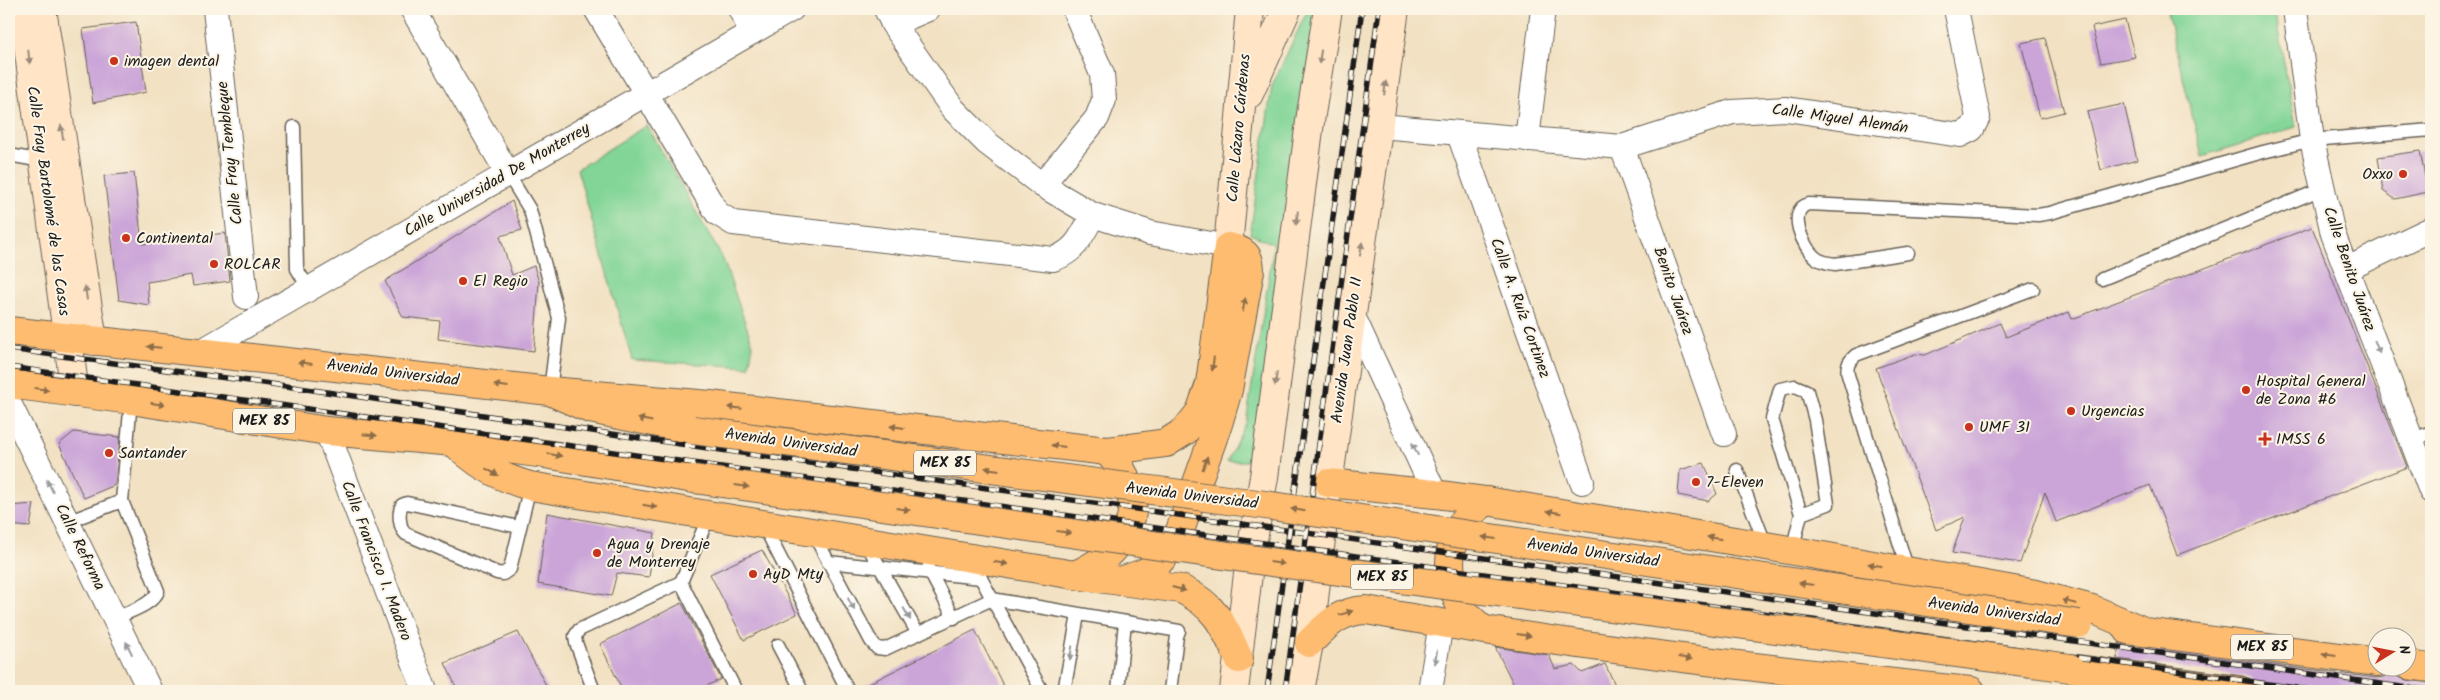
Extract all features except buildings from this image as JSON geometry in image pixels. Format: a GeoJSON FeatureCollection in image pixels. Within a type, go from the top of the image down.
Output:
{"type":"FeatureCollection","features":[{"type":"Feature","properties":{"kind":"highway"},"geometry":{"type":"LineString","coordinates":[[550,391],[710,405],[1107,451],[1166,443],[1185,431],[1200,412],[1210,384],[1228,247],[1242,250],[1246,254],[1250,271],[1228,390],[1218,424],[1173,545],[1146,572],[1121,581]]}},
{"type":"Feature","properties":{"kind":"highway","name":"Avenida Universidad"},"geometry":{"type":"LineString","coordinates":[[9,331],[550,391],[590,409],[693,430],[1258,504],[2079,624],[2368,661]]}},
{"type":"Feature","properties":{"kind":"highway","name":"MEX 85"},"geometry":{"type":"LineString","coordinates":[[9,384],[131,400],[327,431],[454,442],[545,454],[694,479],[1271,562],[2241,691]]}},
{"type":"Feature","properties":{"kind":"highway"},"geometry":{"type":"LineString","coordinates":[[454,442],[488,470],[501,477],[530,486],[865,541],[924,562],[975,568],[1075,575],[1181,589],[1197,596],[1210,607],[1220,620],[1239,659]]}},
{"type":"Feature","properties":{"kind":"highway"},"geometry":{"type":"LineString","coordinates":[[1075,575],[1095,566],[1116,548],[1129,527],[1132,497],[1126,477],[1107,451]]}},
{"type":"Feature","properties":{"kind":"highway"},"geometry":{"type":"LineString","coordinates":[[1329,483],[1486,501],[1908,571],[2064,600],[2092,608],[2146,632]]}},
{"type":"Feature","properties":{"kind":"highway"},"geometry":{"type":"LineString","coordinates":[[1482,629],[1464,611],[1453,589],[1449,564],[1454,539],[1467,518],[1486,501]]}},
{"type":"Feature","properties":{"kind":"highway"},"geometry":{"type":"LineString","coordinates":[[1309,643],[1334,618],[1355,611],[1366,610],[1441,623],[1775,670],[1971,691]]}},
{"type":"Feature","properties":{"kind":"highway"},"geometry":{"type":"LineString","coordinates":[[2418,666],[2431,668]]}},
{"type":"Feature","properties":{"kind":"street","name":"Calle Fray Bartolomé de las Casas"},"geometry":{"type":"LineString","coordinates":[[22,9],[42,161],[80,340]]}},
{"type":"Feature","properties":{"kind":"street","name":"Calle Fray Bartolomé de las Casas"},"geometry":{"type":"LineString","coordinates":[[42,9],[80,340],[74,393]]}},
{"type":"Feature","properties":{"kind":"street","name":"Calle Fray Tembleque"},"geometry":{"type":"LineString","coordinates":[[215,9],[246,296]]}},
{"type":"Feature","properties":{"kind":"street"},"geometry":{"type":"LineString","coordinates":[[412,9],[508,174]]}},
{"type":"Feature","properties":{"kind":"street"},"geometry":{"type":"LineString","coordinates":[[596,9],[717,213],[734,223],[1054,260],[1070,252],[1078,244],[1093,215]]}},
{"type":"Feature","properties":{"kind":"street"},"geometry":{"type":"LineString","coordinates":[[740,9],[752,32]]}},
{"type":"Feature","properties":{"kind":"street","name":"Calle Universidad De Monterrey"},"geometry":{"type":"LineString","coordinates":[[202,351],[792,9]]}},
{"type":"Feature","properties":{"kind":"street"},"geometry":{"type":"LineString","coordinates":[[928,9],[889,16],[953,109],[987,144],[1042,185],[1093,215],[1150,233],[1228,247]]}},
{"type":"Feature","properties":{"kind":"street"},"geometry":{"type":"LineString","coordinates":[[1042,185],[1097,118],[1104,100],[1102,74],[1074,9]]}},
{"type":"Feature","properties":{"kind":"street","name":"Calle Lázaro Cárdenas"},"geometry":{"type":"LineString","coordinates":[[1228,247],[1250,9]]}},
{"type":"Feature","properties":{"kind":"street"},"geometry":{"type":"LineString","coordinates":[[1241,112],[1287,9]]}},
{"type":"Feature","properties":{"kind":"street"},"geometry":{"type":"LineString","coordinates":[[1234,691],[1250,557],[1264,477],[1311,114],[1328,9]]}},
{"type":"Feature","properties":{"kind":"street","name":"Avenida Juan Pablo II"},"geometry":{"type":"LineString","coordinates":[[1300,691],[1309,643],[1329,483],[1395,9]]}},
{"type":"Feature","properties":{"kind":"street"},"geometry":{"type":"LineString","coordinates":[[1527,139],[1543,9]]}},
{"type":"Feature","properties":{"kind":"street","name":"Calle Miguel Alemán"},"geometry":{"type":"LineString","coordinates":[[1380,126],[1622,147],[1710,117],[1732,112],[1786,108],[1960,135],[1972,128],[1978,117],[1956,9]]}},
{"type":"Feature","properties":{"kind":"street","name":"Calle Benito Juárez"},"geometry":{"type":"LineString","coordinates":[[2295,9],[2312,140],[2333,234],[2422,436],[2431,491]]}},
{"type":"Feature","properties":{"kind":"street","name":"Calle A. Ruíz Cortinez"},"geometry":{"type":"LineString","coordinates":[[1459,134],[1582,482]]}},
{"type":"Feature","properties":{"kind":"street","name":"Benito Juárez"},"geometry":{"type":"LineString","coordinates":[[1622,147],[1724,434]]}},
{"type":"Feature","properties":{"kind":"street"},"geometry":{"type":"LineString","coordinates":[[2347,269],[2431,229]]}},
{"type":"Feature","properties":{"kind":"street"},"geometry":{"type":"LineString","coordinates":[[1352,314],[1435,494]]}},
{"type":"Feature","properties":{"kind":"street","name":"Calle Reforma"},"geometry":{"type":"LineString","coordinates":[[9,403],[150,691]]}},
{"type":"Feature","properties":{"kind":"street","name":"Calle Francisco I. Madero"},"geometry":{"type":"LineString","coordinates":[[327,431],[425,691]]}},
{"type":"Feature","properties":{"kind":"street"},"geometry":{"type":"LineString","coordinates":[[1430,691],[1441,623]]}},
{"type":"Feature","properties":{"kind":"lane"},"geometry":{"type":"LineString","coordinates":[[294,126],[297,268],[308,290]]}},
{"type":"Feature","properties":{"kind":"lane"},"geometry":{"type":"LineString","coordinates":[[1908,253],[1835,264],[1825,263],[1808,249],[1798,222],[1797,213],[1800,208],[1809,204],[2038,215],[2312,140],[2431,130]]}},
{"type":"Feature","properties":{"kind":"lane"},"geometry":{"type":"LineString","coordinates":[[9,155],[42,161]]}},
{"type":"Feature","properties":{"kind":"lane"},"geometry":{"type":"LineString","coordinates":[[508,174],[530,210],[559,318],[550,391]]}},
{"type":"Feature","properties":{"kind":"lane"},"geometry":{"type":"LineString","coordinates":[[2102,279],[2322,189]]}},
{"type":"Feature","properties":{"kind":"lane"},"geometry":{"type":"LineString","coordinates":[[1908,571],[1848,376],[1847,368],[1850,360],[1856,355],[2033,288]]}},
{"type":"Feature","properties":{"kind":"lane"},"geometry":{"type":"LineString","coordinates":[[1792,551],[1801,514],[1772,419],[1780,389],[1795,386],[1807,391],[1815,420],[1828,504],[1801,514]]}},
{"type":"Feature","properties":{"kind":"lane"},"geometry":{"type":"LineString","coordinates":[[114,619],[150,601],[156,596],[158,591],[122,501],[131,400]]}},
{"type":"Feature","properties":{"kind":"lane"},"geometry":{"type":"LineString","coordinates":[[1737,470],[1766,546]]}},
{"type":"Feature","properties":{"kind":"lane"},"geometry":{"type":"LineString","coordinates":[[519,527],[407,503],[402,505],[400,510],[401,526],[406,534],[500,574],[510,569],[530,486]]}},
{"type":"Feature","properties":{"kind":"lane"},"geometry":{"type":"LineString","coordinates":[[67,522],[122,501]]}},
{"type":"Feature","properties":{"kind":"lane"},"geometry":{"type":"LineString","coordinates":[[594,691],[575,636],[579,630],[681,582],[709,516]]}},
{"type":"Feature","properties":{"kind":"lane"},"geometry":{"type":"LineString","coordinates":[[763,524],[848,691]]}},
{"type":"Feature","properties":{"kind":"lane"},"geometry":{"type":"LineString","coordinates":[[813,533],[874,645],[885,649],[992,599],[1179,631],[1170,691]]}},
{"type":"Feature","properties":{"kind":"lane"},"geometry":{"type":"LineString","coordinates":[[865,541],[918,634]]}},
{"type":"Feature","properties":{"kind":"lane"},"geometry":{"type":"LineString","coordinates":[[828,562],[880,567],[924,562],[954,618]]}},
{"type":"Feature","properties":{"kind":"lane"},"geometry":{"type":"LineString","coordinates":[[975,568],[1042,691]]}},
{"type":"Feature","properties":{"kind":"lane"},"geometry":{"type":"LineString","coordinates":[[681,582],[732,690]]}},
{"type":"Feature","properties":{"kind":"lane"},"geometry":{"type":"LineString","coordinates":[[1064,691],[1078,615]]}},
{"type":"Feature","properties":{"kind":"lane"},"geometry":{"type":"LineString","coordinates":[[1118,691],[1125,622]]}},
{"type":"Feature","properties":{"kind":"lane"},"geometry":{"type":"LineString","coordinates":[[778,645],[802,691]]}},
{"type":"Feature","properties":{"kind":"green space"},"geometry":{"type":"Polygon","coordinates":[[[1308,9],[1320,9],[1263,461],[1227,461],[1246,423],[1274,244],[1250,234],[1272,86],[1308,9]]]}},
{"type":"Feature","properties":{"kind":"green space"},"geometry":{"type":"Polygon","coordinates":[[[2214,9],[2274,9],[2296,127],[2202,156],[2167,12],[2214,9]]]}},
{"type":"Feature","properties":{"kind":"green space"},"geometry":{"type":"Polygon","coordinates":[[[647,125],[723,259],[753,345],[749,367],[632,360],[577,169],[647,125]]]}},
{"type":"Feature","properties":{"kind":"railway"},"geometry":{"type":"LineString","coordinates":[[1267,691],[1362,9]]}},
{"type":"Feature","properties":{"kind":"railway"},"geometry":{"type":"LineString","coordinates":[[1285,691],[1379,9]]}},
{"type":"Feature","properties":{"kind":"railway"},"geometry":{"type":"LineString","coordinates":[[9,349],[286,386],[795,461],[2430,691]]}},
{"type":"Feature","properties":{"kind":"railway"},"geometry":{"type":"LineString","coordinates":[[9,367],[2318,691]]}},
{"type":"Feature","properties":{"kind":"place","name":"imagen dental"},"geometry":{"type":"Point","coordinates":[114,61]}},
{"type":"Feature","properties":{"kind":"place","name":"Oxxo"},"geometry":{"type":"Point","coordinates":[2403,174]}},
{"type":"Feature","properties":{"kind":"place","name":"Continental"},"geometry":{"type":"Point","coordinates":[126,238]}},
{"type":"Feature","properties":{"kind":"place","name":"ROLCAR"},"geometry":{"type":"Point","coordinates":[214,264]}},
{"type":"Feature","properties":{"kind":"place","name":"El Regio"},"geometry":{"type":"Point","coordinates":[463,281]}},
{"type":"Feature","properties":{"kind":"place","name":"Hospital General de Zona #6"},"geometry":{"type":"Point","coordinates":[2246,390]}},
{"type":"Feature","properties":{"kind":"place","name":"Urgencias"},"geometry":{"type":"Point","coordinates":[2071,411]}},
{"type":"Feature","properties":{"kind":"place","name":"UMF 31"},"geometry":{"type":"Point","coordinates":[1969,427]}},
{"type":"Feature","properties":{"kind":"place","name":"IMSS 6"},"geometry":{"type":"Point","coordinates":[2265,439]}},
{"type":"Feature","properties":{"kind":"place","name":"Santander"},"geometry":{"type":"Point","coordinates":[109,453]}},
{"type":"Feature","properties":{"kind":"place","name":"7-Eleven"},"geometry":{"type":"Point","coordinates":[1696,482]}},
{"type":"Feature","properties":{"kind":"place","name":"Agua y Drenaje de Monterrey"},"geometry":{"type":"Point","coordinates":[597,553]}},
{"type":"Feature","properties":{"kind":"place","name":"AyD Mty"},"geometry":{"type":"Point","coordinates":[753,574]}}]}
